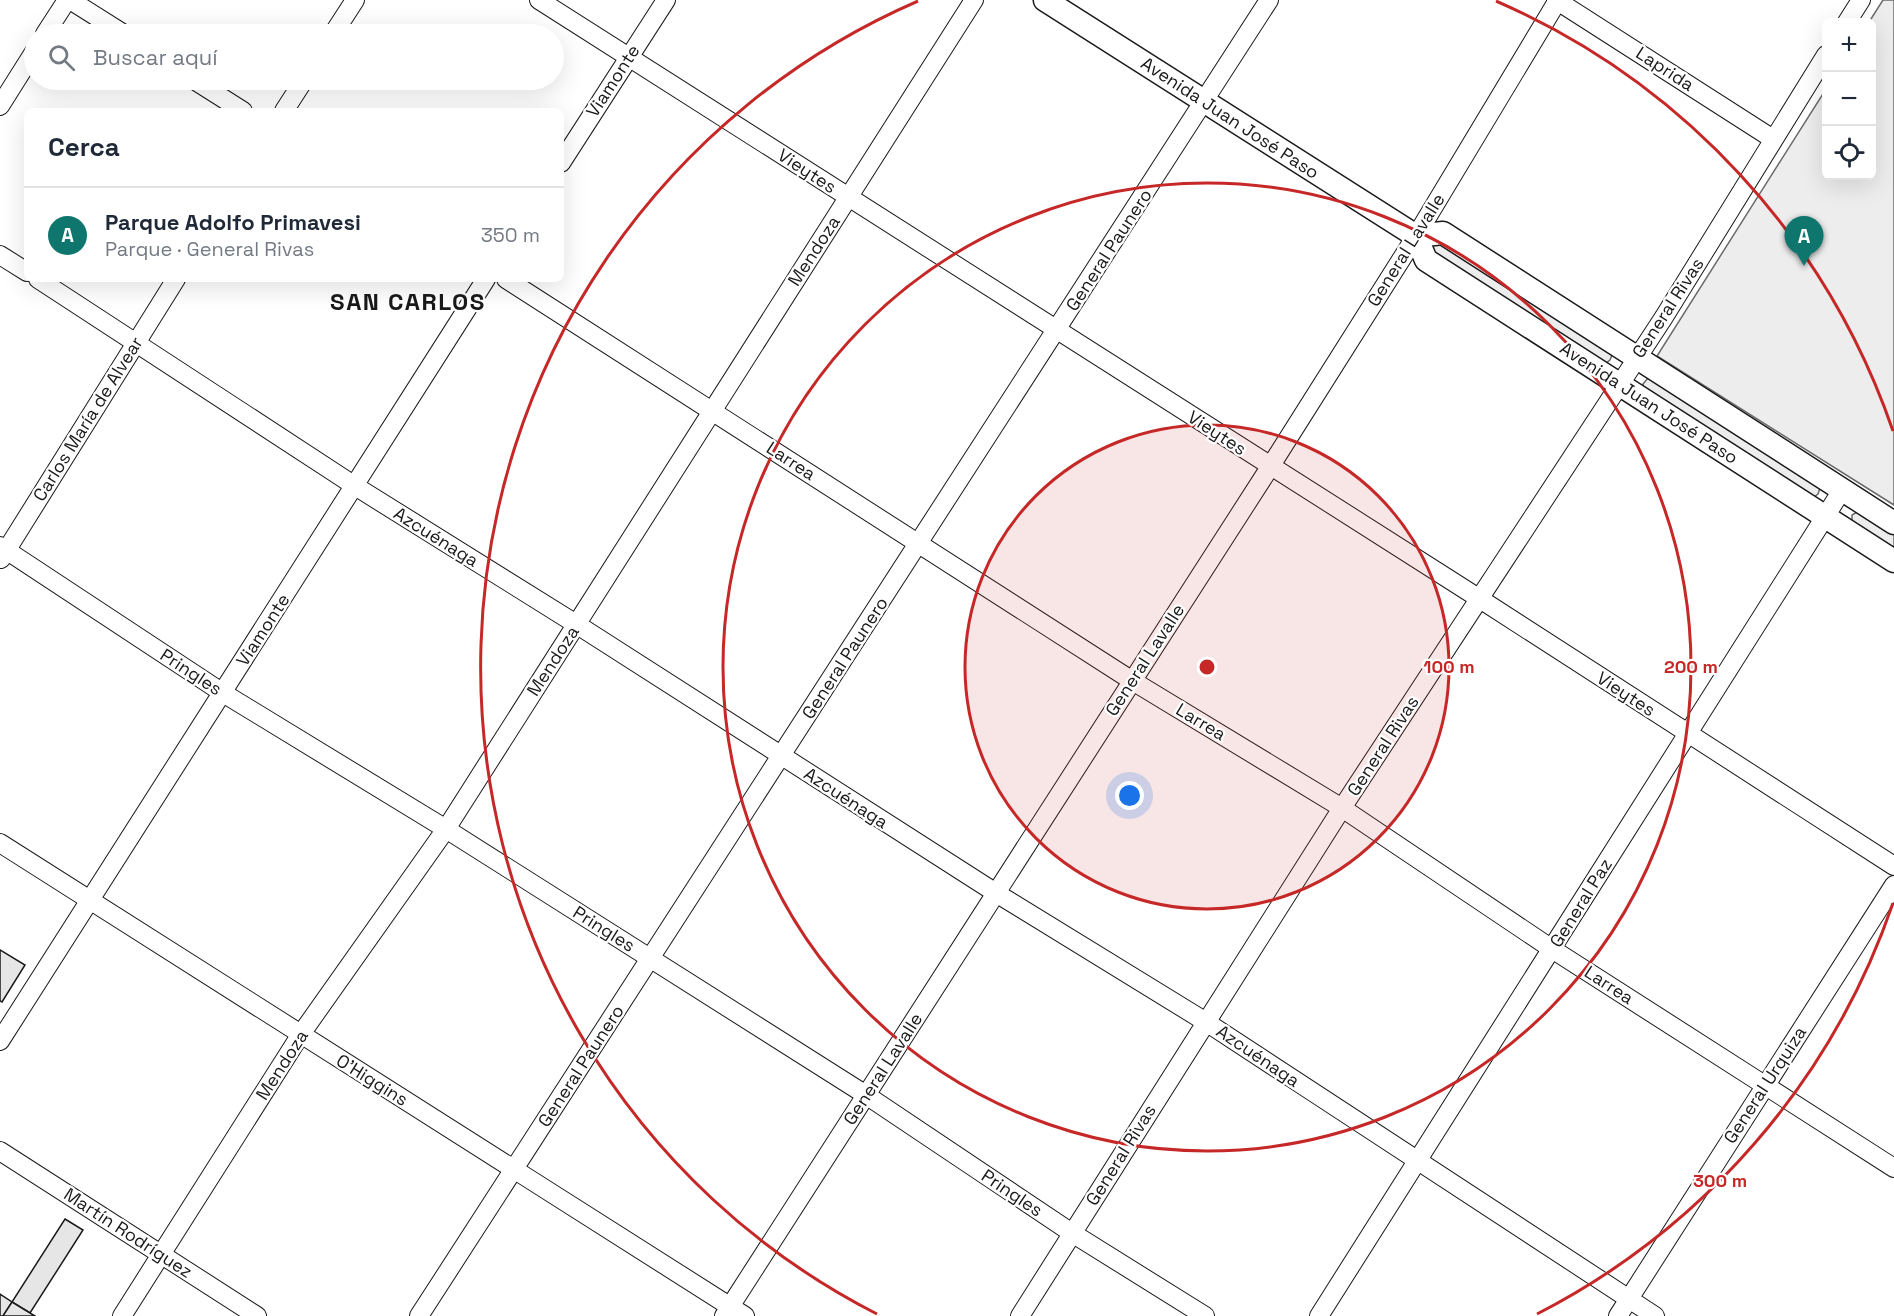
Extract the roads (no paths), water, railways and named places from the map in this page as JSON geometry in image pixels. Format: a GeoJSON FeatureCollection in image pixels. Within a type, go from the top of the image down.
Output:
{"type":"FeatureCollection","features":[{"type":"Feature","properties":{"kind":"main road","name":"Avenida Juan José Paso"},"geometry":{"type":"LineString","coordinates":[[1045,0],[1416,236],[1426,260],[1894,561]]}},
{"type":"Feature","properties":{"kind":"main road","name":"Avenida Juan José Paso"},"geometry":{"type":"LineString","coordinates":[[1416,236],[1443,233],[1894,523]]}},
{"type":"Feature","properties":{"kind":"street"},"geometry":{"type":"LineString","coordinates":[[52,24],[69,0],[108,24]]}},
{"type":"Feature","properties":{"kind":"street"},"geometry":{"type":"LineString","coordinates":[[339,24],[355,0]]}},
{"type":"Feature","properties":{"kind":"street","name":"Vieytes"},"geometry":{"type":"LineString","coordinates":[[539,0],[1480,599],[1894,866]]}},
{"type":"Feature","properties":{"kind":"street","name":"Viamonte"},"geometry":{"type":"LineString","coordinates":[[564,158],[666,0]]}},
{"type":"Feature","properties":{"kind":"street","name":"Mendoza"},"geometry":{"type":"LineString","coordinates":[[122,1316],[301,1034],[446,829],[974,0]]}},
{"type":"Feature","properties":{"kind":"street","name":"General Paunero"},"geometry":{"type":"LineString","coordinates":[[419,1316],[1269,0]]}},
{"type":"Feature","properties":{"kind":"street","name":"Laprida"},"geometry":{"type":"LineString","coordinates":[[1557,0],[1773,139]]}},
{"type":"Feature","properties":{"kind":"street","name":"General Lavalle"},"geometry":{"type":"LineString","coordinates":[[733,1313],[866,1095],[1416,236],[1557,0]]}},
{"type":"Feature","properties":{"kind":"street"},"geometry":{"type":"LineString","coordinates":[[1850,18],[1861,0]]}},
{"type":"Feature","properties":{"kind":"street","name":"General Rivas"},"geometry":{"type":"LineString","coordinates":[[1020,1316],[1342,808],[1664,317],[1822,63]]}},
{"type":"Feature","properties":{"kind":"street"},"geometry":{"type":"LineString","coordinates":[[0,106],[24,68]]}},
{"type":"Feature","properties":{"kind":"street"},"geometry":{"type":"LineString","coordinates":[[210,90],[238,108]]}},
{"type":"Feature","properties":{"kind":"street"},"geometry":{"type":"LineString","coordinates":[[286,108],[298,90]]}},
{"type":"Feature","properties":{"kind":"street"},"geometry":{"type":"LineString","coordinates":[[0,255],[24,270]]}},
{"type":"Feature","properties":{"kind":"street","name":"Azcuénaga"},"geometry":{"type":"LineString","coordinates":[[43,282],[355,486],[576,624],[996,893],[1206,1022],[1655,1316]]}},
{"type":"Feature","properties":{"kind":"street","name":"Carlos María de Alvear"},"geometry":{"type":"LineString","coordinates":[[2,552],[174,282]]}},
{"type":"Feature","properties":{"kind":"street","name":"Viamonte"},"geometry":{"type":"LineString","coordinates":[[0,1041],[484,282]]}},
{"type":"Feature","properties":{"kind":"street","name":"Larrea"},"geometry":{"type":"LineString","coordinates":[[511,282],[1131,680],[1342,808],[1552,949],[1894,1168]]}},
{"type":"Feature","properties":{"kind":"street","name":"General Paz"},"geometry":{"type":"LineString","coordinates":[[1319,1316],[1842,490]]}},
{"type":"Feature","properties":{"kind":"street","name":"Pringles"},"geometry":{"type":"LineString","coordinates":[[2,552],[866,1095],[1072,1233],[1205,1316]]}},
{"type":"Feature","properties":{"kind":"street","name":"O'Higgins"},"geometry":{"type":"LineString","coordinates":[[0,843],[514,1169],[733,1313]]}},
{"type":"Feature","properties":{"kind":"street","name":"General Urquiza"},"geometry":{"type":"LineString","coordinates":[[1618,1316],[1894,885]]}},
{"type":"Feature","properties":{"kind":"street","name":"Martín Rodríguez"},"geometry":{"type":"LineString","coordinates":[[0,1151],[257,1316]]}},
{"type":"Feature","properties":{"kind":"place","name":"Parque Adolfo Primavesi"},"geometry":{"type":"Point","coordinates":[1804,266]}},
{"type":"Feature","properties":{"kind":"district","name":"SAN CARLOS"},"geometry":{"type":"Point","coordinates":[408,302]}}]}
